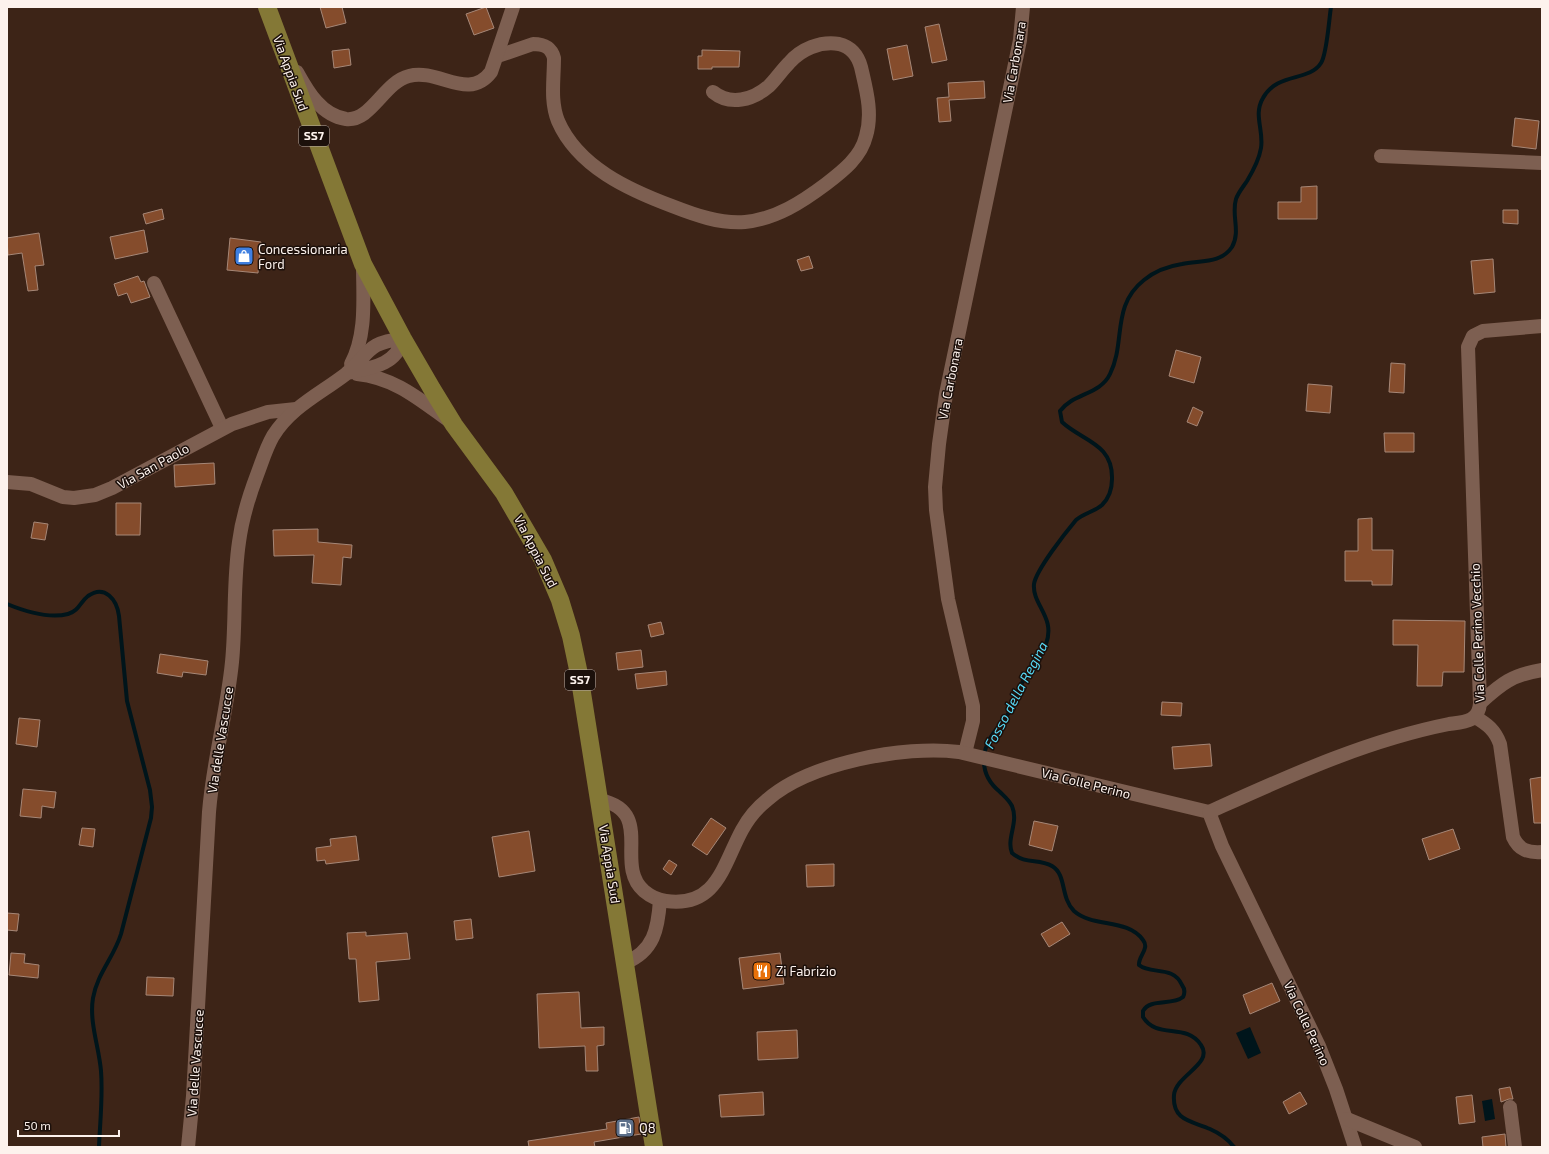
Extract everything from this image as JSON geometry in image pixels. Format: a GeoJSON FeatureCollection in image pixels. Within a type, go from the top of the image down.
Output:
{"type":"FeatureCollection","features":[{"type":"Feature","properties":{"kind":"main road","name":"Via Appia Sud"},"geometry":{"type":"LineString","coordinates":[[266,7],[363,264],[403,339],[454,424],[498,483],[512,506],[543,560],[556,590],[569,630],[577,662],[654,1147]]}},
{"type":"Feature","properties":{"kind":"street"},"geometry":{"type":"LineString","coordinates":[[280,44],[302,81],[321,107],[332,115],[350,119],[364,114],[393,84],[405,77],[423,74],[463,85],[478,84],[491,72],[498,56],[513,7]]}},
{"type":"Feature","properties":{"kind":"street","name":"Via Carbonara"},"geometry":{"type":"LineString","coordinates":[[968,754],[973,721],[973,706],[948,599],[939,539],[935,494],[943,409],[1020,40],[1023,7]]}},
{"type":"Feature","properties":{"kind":"street"},"geometry":{"type":"LineString","coordinates":[[498,56],[533,44],[547,46],[554,58],[553,97],[556,114],[567,135],[583,155],[601,171],[626,186],[660,201],[705,217],[727,221],[746,222],[780,214],[814,193],[842,171],[856,157],[866,137],[869,112],[861,67],[859,60],[853,52],[840,44],[815,46],[799,54],[788,63],[770,86],[756,96],[734,101],[722,98],[713,92]]}},
{"type":"Feature","properties":{"kind":"street"},"geometry":{"type":"LineString","coordinates":[[1381,156],[1542,163]]}},
{"type":"Feature","properties":{"kind":"street","name":"Via delle Vascucce"},"geometry":{"type":"LineString","coordinates":[[347,373],[356,354],[361,335],[363,314],[363,264]]}},
{"type":"Feature","properties":{"kind":"street"},"geometry":{"type":"LineString","coordinates":[[154,283],[222,428]]}},
{"type":"Feature","properties":{"kind":"street","name":"Via Colle Perino Vecchio"},"geometry":{"type":"LineString","coordinates":[[1209,812],[1293,774],[1356,749],[1398,736],[1464,722],[1475,717],[1479,710],[1480,703],[1468,347],[1473,336],[1483,331],[1542,326]]}},
{"type":"Feature","properties":{"kind":"street","name":"Via delle Vascucce"},"geometry":{"type":"LineString","coordinates":[[188,1147],[197,1034],[209,812],[213,773],[232,662],[239,536],[250,493],[266,450],[277,431],[296,409],[347,373],[362,357],[377,345],[385,341],[403,339],[399,350],[390,360],[376,366],[347,373]]}},
{"type":"Feature","properties":{"kind":"street"},"geometry":{"type":"LineString","coordinates":[[347,373],[372,376],[396,384],[454,424]]}},
{"type":"Feature","properties":{"kind":"street","name":"Via San Paolo"},"geometry":{"type":"LineString","coordinates":[[7,482],[31,484],[63,497],[79,498],[95,495],[112,488],[222,428],[263,413],[296,409]]}},
{"type":"Feature","properties":{"kind":"street"},"geometry":{"type":"LineString","coordinates":[[1480,703],[1503,683],[1510,679],[1525,673],[1542,670]]}},
{"type":"Feature","properties":{"kind":"street"},"geometry":{"type":"LineString","coordinates":[[1475,717],[1495,732],[1500,744],[1512,837],[1520,848],[1531,852],[1542,852]]}},
{"type":"Feature","properties":{"kind":"street","name":"Via Colle Perino"},"geometry":{"type":"LineString","coordinates":[[600,800],[615,805],[626,814],[631,829],[632,867],[638,884],[644,891],[660,900],[675,902],[687,901],[712,887],[718,879],[752,814],[771,796],[793,781],[816,772],[837,765],[885,755],[932,750],[968,754],[1209,812],[1222,846],[1316,1040],[1347,1119],[1355,1147]]}},
{"type":"Feature","properties":{"kind":"street"},"geometry":{"type":"LineString","coordinates":[[625,963],[642,954],[651,941],[656,926],[660,900]]}},
{"type":"Feature","properties":{"kind":"street"},"geometry":{"type":"LineString","coordinates":[[1510,1107],[1515,1147]]}},
{"type":"Feature","properties":{"kind":"street"},"geometry":{"type":"LineString","coordinates":[[1347,1119],[1415,1147]]}},
{"type":"Feature","properties":{"kind":"water"},"geometry":{"type":"Polygon","coordinates":[[[1250,1027],[1261,1053],[1248,1059],[1236,1033],[1250,1027]]]}},
{"type":"Feature","properties":{"kind":"water"},"geometry":{"type":"Polygon","coordinates":[[[1492,1099],[1495,1119],[1485,1121],[1482,1101],[1492,1099]]]}},
{"type":"Feature","properties":{"kind":"building"},"geometry":{"type":"Polygon","coordinates":[[[320,7],[342,7],[346,23],[326,28],[320,7]]]}},
{"type":"Feature","properties":{"kind":"building"},"geometry":{"type":"Polygon","coordinates":[[[486,7],[494,28],[474,35],[466,14],[486,7]]]}},
{"type":"Feature","properties":{"kind":"building"},"geometry":{"type":"Polygon","coordinates":[[[939,24],[947,60],[932,63],[925,27],[939,24]]]}},
{"type":"Feature","properties":{"kind":"building"},"geometry":{"type":"Polygon","coordinates":[[[907,45],[913,76],[893,80],[887,49],[907,45]]]}},
{"type":"Feature","properties":{"kind":"building"},"geometry":{"type":"Polygon","coordinates":[[[349,49],[351,65],[334,68],[332,51],[349,49]]]}},
{"type":"Feature","properties":{"kind":"building"},"geometry":{"type":"Polygon","coordinates":[[[702,50],[740,51],[739,67],[712,67],[712,69],[698,69],[698,56],[702,56],[702,50]]]}},
{"type":"Feature","properties":{"kind":"building"},"geometry":{"type":"Polygon","coordinates":[[[984,81],[985,98],[949,100],[951,121],[939,122],[937,98],[949,97],[948,83],[984,81]]]}},
{"type":"Feature","properties":{"kind":"building"},"geometry":{"type":"Polygon","coordinates":[[[1515,118],[1539,121],[1536,149],[1512,146],[1515,118]]]}},
{"type":"Feature","properties":{"kind":"building"},"geometry":{"type":"Polygon","coordinates":[[[1317,186],[1317,219],[1278,219],[1278,202],[1301,202],[1301,187],[1317,186]]]}},
{"type":"Feature","properties":{"kind":"building"},"geometry":{"type":"Polygon","coordinates":[[[162,209],[164,219],[146,224],[143,214],[162,209]]]}},
{"type":"Feature","properties":{"kind":"building"},"geometry":{"type":"Polygon","coordinates":[[[1503,210],[1518,210],[1518,224],[1503,223],[1503,210]]]}},
{"type":"Feature","properties":{"kind":"building"},"geometry":{"type":"Polygon","coordinates":[[[144,230],[148,252],[115,259],[110,237],[144,230]]]}},
{"type":"Feature","properties":{"kind":"building"},"geometry":{"type":"Polygon","coordinates":[[[39,233],[44,265],[35,266],[38,290],[28,291],[22,253],[8,255],[7,238],[39,233]]]}},
{"type":"Feature","properties":{"kind":"building","name":"Concessionaria Ford"},"geometry":{"type":"Polygon","coordinates":[[[230,238],[261,242],[258,273],[227,270],[230,238]]]}},
{"type":"Feature","properties":{"kind":"building"},"geometry":{"type":"Polygon","coordinates":[[[809,256],[813,268],[801,271],[797,260],[809,256]]]}},
{"type":"Feature","properties":{"kind":"building"},"geometry":{"type":"Polygon","coordinates":[[[1493,259],[1495,292],[1474,294],[1471,261],[1493,259]]]}},
{"type":"Feature","properties":{"kind":"building"},"geometry":{"type":"Polygon","coordinates":[[[138,276],[141,282],[144,281],[150,297],[131,303],[127,293],[118,296],[114,284],[138,276]]]}},
{"type":"Feature","properties":{"kind":"building"},"geometry":{"type":"Polygon","coordinates":[[[1176,350],[1201,357],[1194,383],[1169,376],[1176,350]]]}},
{"type":"Feature","properties":{"kind":"building"},"geometry":{"type":"Polygon","coordinates":[[[1391,363],[1405,364],[1404,393],[1389,392],[1391,363]]]}},
{"type":"Feature","properties":{"kind":"building"},"geometry":{"type":"Polygon","coordinates":[[[1308,384],[1332,386],[1330,413],[1306,411],[1308,384]]]}},
{"type":"Feature","properties":{"kind":"building"},"geometry":{"type":"Polygon","coordinates":[[[1193,407],[1203,412],[1197,426],[1187,422],[1193,407]]]}},
{"type":"Feature","properties":{"kind":"building"},"geometry":{"type":"Polygon","coordinates":[[[1384,433],[1414,433],[1414,452],[1385,452],[1384,433]]]}},
{"type":"Feature","properties":{"kind":"building"},"geometry":{"type":"Polygon","coordinates":[[[214,463],[215,484],[175,487],[174,465],[214,463]]]}},
{"type":"Feature","properties":{"kind":"building"},"geometry":{"type":"Polygon","coordinates":[[[116,503],[141,503],[140,535],[116,535],[116,503]]]}},
{"type":"Feature","properties":{"kind":"building"},"geometry":{"type":"Polygon","coordinates":[[[1372,518],[1372,550],[1393,550],[1392,585],[1372,585],[1372,581],[1345,581],[1345,551],[1358,551],[1358,519],[1372,518]]]}},
{"type":"Feature","properties":{"kind":"building"},"geometry":{"type":"Polygon","coordinates":[[[34,522],[48,524],[45,540],[31,538],[34,522]]]}},
{"type":"Feature","properties":{"kind":"building"},"geometry":{"type":"Polygon","coordinates":[[[318,529],[318,542],[352,545],[351,558],[343,557],[341,585],[312,583],[314,555],[274,556],[273,530],[318,529]]]}},
{"type":"Feature","properties":{"kind":"building"},"geometry":{"type":"Polygon","coordinates":[[[1393,620],[1465,621],[1464,672],[1443,672],[1442,686],[1417,686],[1418,645],[1393,645],[1393,620]]]}},
{"type":"Feature","properties":{"kind":"building"},"geometry":{"type":"Polygon","coordinates":[[[661,622],[664,634],[651,637],[648,625],[661,622]]]}},
{"type":"Feature","properties":{"kind":"building"},"geometry":{"type":"Polygon","coordinates":[[[641,650],[643,667],[618,670],[616,653],[641,650]]]}},
{"type":"Feature","properties":{"kind":"building"},"geometry":{"type":"Polygon","coordinates":[[[160,654],[208,661],[206,675],[183,672],[182,677],[157,673],[160,654]]]}},
{"type":"Feature","properties":{"kind":"building"},"geometry":{"type":"Polygon","coordinates":[[[666,671],[667,685],[637,689],[635,674],[666,671]]]}},
{"type":"Feature","properties":{"kind":"building"},"geometry":{"type":"Polygon","coordinates":[[[1162,702],[1182,703],[1181,716],[1161,715],[1162,702]]]}},
{"type":"Feature","properties":{"kind":"building"},"geometry":{"type":"Polygon","coordinates":[[[19,718],[40,720],[37,747],[16,744],[19,718]]]}},
{"type":"Feature","properties":{"kind":"building"},"geometry":{"type":"Polygon","coordinates":[[[1210,744],[1212,766],[1174,769],[1172,747],[1210,744]]]}},
{"type":"Feature","properties":{"kind":"building"},"geometry":{"type":"Polygon","coordinates":[[[1542,777],[1542,823],[1534,823],[1530,779],[1542,777]]]}},
{"type":"Feature","properties":{"kind":"building"},"geometry":{"type":"Polygon","coordinates":[[[23,789],[56,792],[54,808],[42,806],[41,818],[20,816],[23,789]]]}},
{"type":"Feature","properties":{"kind":"building"},"geometry":{"type":"Polygon","coordinates":[[[711,818],[726,828],[707,855],[692,845],[711,818]]]}},
{"type":"Feature","properties":{"kind":"building"},"geometry":{"type":"Polygon","coordinates":[[[1034,821],[1058,826],[1052,851],[1029,845],[1034,821]]]}},
{"type":"Feature","properties":{"kind":"building"},"geometry":{"type":"Polygon","coordinates":[[[82,828],[95,829],[93,847],[79,845],[82,828]]]}},
{"type":"Feature","properties":{"kind":"building"},"geometry":{"type":"Polygon","coordinates":[[[1453,829],[1460,849],[1429,860],[1422,839],[1453,829]]]}},
{"type":"Feature","properties":{"kind":"building"},"geometry":{"type":"Polygon","coordinates":[[[529,831],[535,871],[499,877],[492,837],[529,831]]]}},
{"type":"Feature","properties":{"kind":"building"},"geometry":{"type":"Polygon","coordinates":[[[356,836],[359,860],[326,864],[325,860],[317,861],[316,848],[331,846],[330,839],[356,836]]]}},
{"type":"Feature","properties":{"kind":"building"},"geometry":{"type":"Polygon","coordinates":[[[669,860],[677,865],[671,875],[663,869],[669,860]]]}},
{"type":"Feature","properties":{"kind":"building"},"geometry":{"type":"Polygon","coordinates":[[[834,864],[834,886],[807,887],[806,865],[834,864]]]}},
{"type":"Feature","properties":{"kind":"building"},"geometry":{"type":"Polygon","coordinates":[[[7,913],[19,914],[17,931],[7,930],[7,913]]]}},
{"type":"Feature","properties":{"kind":"building"},"geometry":{"type":"Polygon","coordinates":[[[471,919],[473,938],[456,940],[454,921],[471,919]]]}},
{"type":"Feature","properties":{"kind":"building"},"geometry":{"type":"Polygon","coordinates":[[[1062,922],[1070,934],[1049,947],[1041,934],[1062,922]]]}},
{"type":"Feature","properties":{"kind":"building"},"geometry":{"type":"Polygon","coordinates":[[[366,932],[366,936],[407,933],[410,959],[376,962],[379,1000],[359,1002],[356,959],[349,959],[347,933],[366,932]]]}},
{"type":"Feature","properties":{"kind":"building"},"geometry":{"type":"Polygon","coordinates":[[[11,953],[25,954],[24,963],[39,965],[38,978],[9,975],[11,953]]]}},
{"type":"Feature","properties":{"kind":"building","name":"Zi Fabrizio"},"geometry":{"type":"Polygon","coordinates":[[[780,953],[784,984],[743,989],[739,958],[780,953]]]}},
{"type":"Feature","properties":{"kind":"building"},"geometry":{"type":"Polygon","coordinates":[[[147,977],[174,978],[173,996],[146,995],[147,977]]]}},
{"type":"Feature","properties":{"kind":"building"},"geometry":{"type":"Polygon","coordinates":[[[1272,983],[1280,1001],[1250,1014],[1243,995],[1272,983]]]}},
{"type":"Feature","properties":{"kind":"building"},"geometry":{"type":"Polygon","coordinates":[[[579,992],[581,1028],[604,1027],[604,1045],[597,1046],[598,1071],[586,1071],[585,1046],[539,1048],[537,994],[579,992]]]}},
{"type":"Feature","properties":{"kind":"building"},"geometry":{"type":"Polygon","coordinates":[[[797,1030],[798,1058],[758,1060],[757,1032],[797,1030]]]}},
{"type":"Feature","properties":{"kind":"building"},"geometry":{"type":"Polygon","coordinates":[[[1510,1087],[1513,1099],[1501,1102],[1499,1089],[1510,1087]]]}},
{"type":"Feature","properties":{"kind":"building"},"geometry":{"type":"Polygon","coordinates":[[[763,1092],[764,1115],[721,1117],[719,1095],[763,1092]]]}},
{"type":"Feature","properties":{"kind":"building"},"geometry":{"type":"Polygon","coordinates":[[[1300,1092],[1307,1104],[1289,1114],[1283,1102],[1300,1092]]]}},
{"type":"Feature","properties":{"kind":"building"},"geometry":{"type":"Polygon","coordinates":[[[1472,1095],[1475,1122],[1459,1124],[1456,1097],[1472,1095]]]}},
{"type":"Feature","properties":{"kind":"building"},"geometry":{"type":"Polygon","coordinates":[[[639,1117],[641,1134],[594,1142],[595,1147],[529,1147],[528,1141],[607,1129],[606,1123],[639,1117]]]}},
{"type":"Feature","properties":{"kind":"building"},"geometry":{"type":"Polygon","coordinates":[[[1505,1134],[1506,1147],[1483,1147],[1482,1137],[1505,1134]]]}},
{"type":"Feature","properties":{"kind":"waterway","name":"Fosso della Regina"},"geometry":{"type":"LineString","coordinates":[[1234,1147],[1220,1134],[1184,1119],[1176,1110],[1174,1104],[1176,1088],[1203,1058],[1204,1052],[1201,1045],[1195,1038],[1188,1034],[1156,1028],[1149,1024],[1143,1017],[1143,1011],[1146,1007],[1156,1003],[1178,1000],[1183,997],[1183,986],[1173,975],[1150,970],[1139,965],[1145,949],[1145,943],[1136,933],[1119,926],[1091,920],[1074,911],[1067,899],[1060,875],[1052,866],[1042,862],[1022,859],[1012,853],[1010,842],[1014,812],[1012,806],[993,785],[988,777],[984,758],[987,744],[1010,711],[1022,683],[1046,644],[1048,626],[1034,592],[1036,578],[1052,551],[1076,520],[1102,505],[1107,499],[1111,490],[1111,467],[1102,450],[1062,422],[1060,411],[1065,405],[1100,386],[1106,381],[1115,362],[1123,313],[1127,301],[1134,290],[1144,280],[1162,269],[1172,266],[1216,259],[1232,247],[1236,235],[1236,199],[1254,169],[1261,148],[1262,141],[1259,117],[1260,104],[1269,90],[1276,84],[1309,73],[1316,69],[1321,63],[1326,44],[1331,7]]}},
{"type":"Feature","properties":{"kind":"waterway"},"geometry":{"type":"LineString","coordinates":[[7,604],[37,614],[53,616],[72,613],[85,598],[94,593],[105,593],[113,599],[119,616],[127,701],[150,790],[152,807],[151,818],[121,934],[98,981],[93,998],[92,1016],[102,1080],[99,1147]]}},
{"type":"Feature","properties":{"kind":"place","name":"Concessionaria Ford"},"geometry":{"type":"Point","coordinates":[244,256]}},
{"type":"Feature","properties":{"kind":"place","name":"Zi Fabrizio"},"geometry":{"type":"Point","coordinates":[762,971]}},
{"type":"Feature","properties":{"kind":"place","name":"Q8"},"geometry":{"type":"Point","coordinates":[625,1128]}}]}
